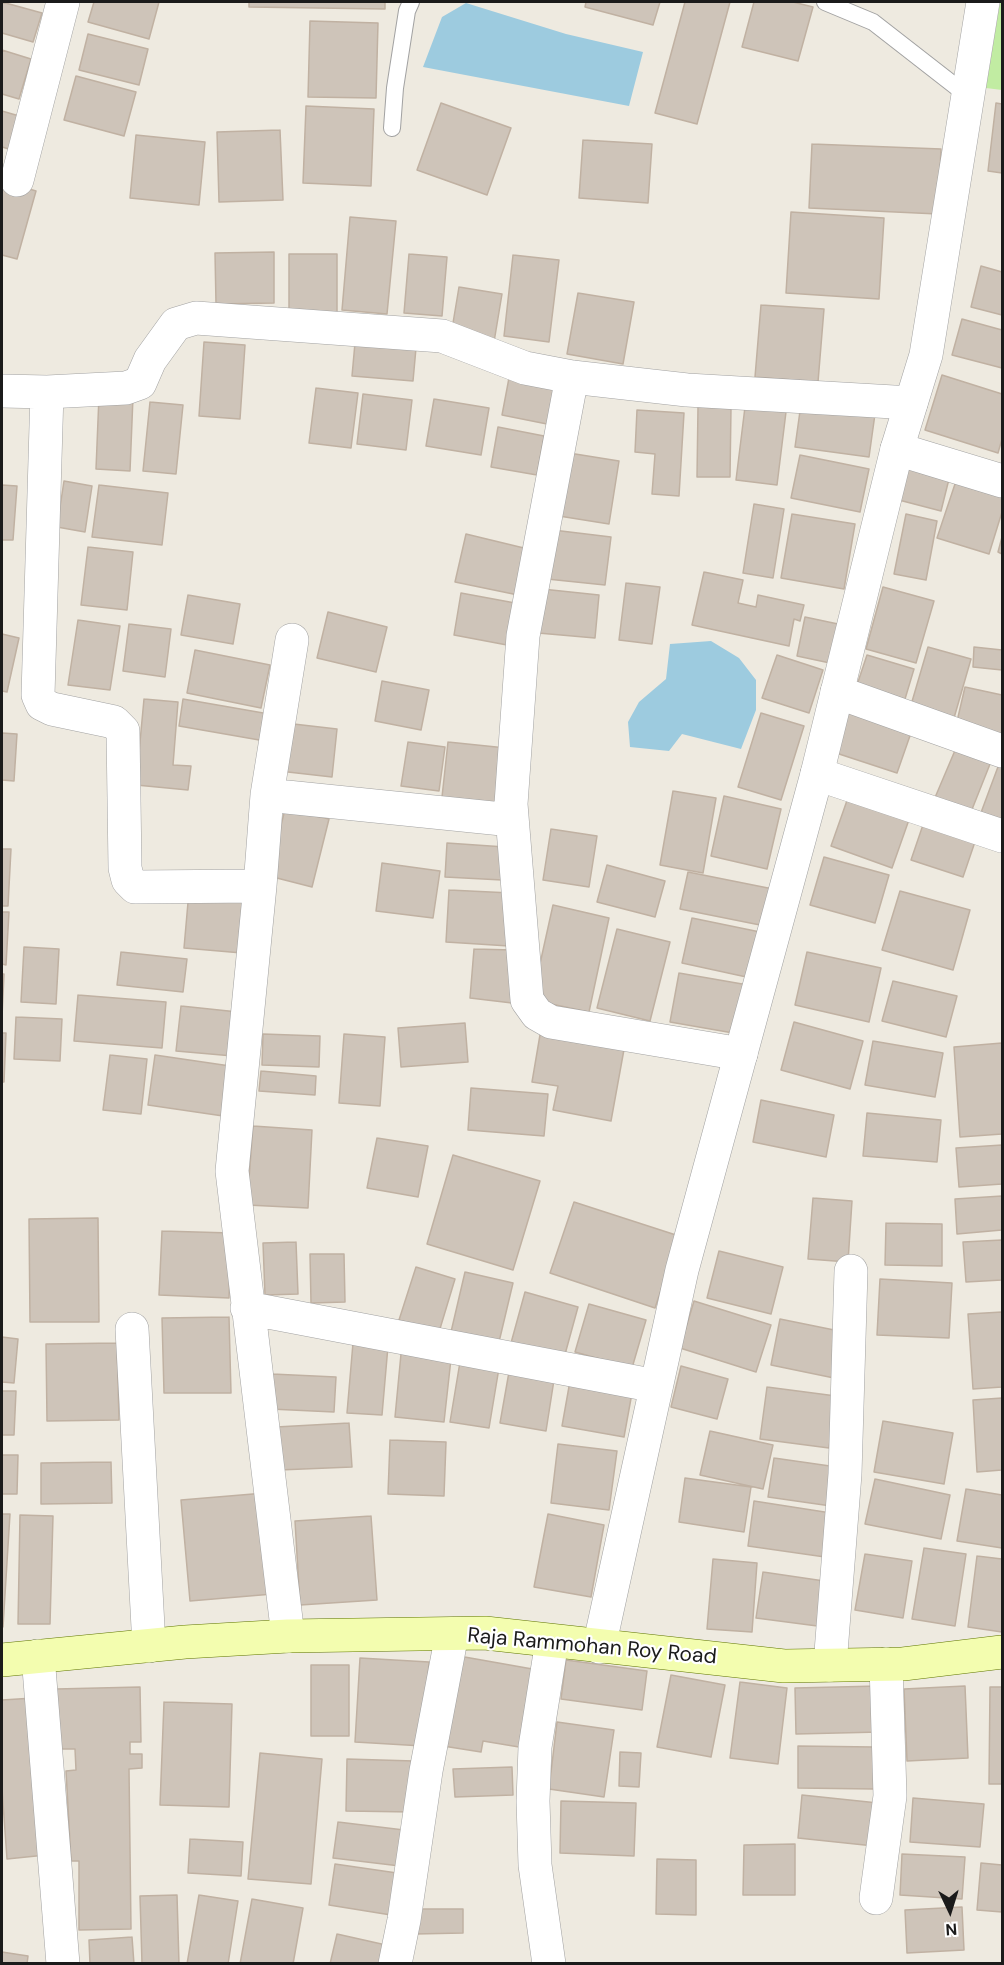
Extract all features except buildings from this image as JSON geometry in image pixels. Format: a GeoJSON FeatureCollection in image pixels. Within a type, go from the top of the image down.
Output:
{"type":"FeatureCollection","features":[{"type":"Feature","properties":{"kind":"main road","name":"Raja Rammohan Roy Road"},"geometry":{"type":"LineString","coordinates":[[2,1660],[185,1642],[288,1636],[485,1633],[784,1666],[903,1664],[1002,1652]]}},
{"type":"Feature","properties":{"kind":"street"},"geometry":{"type":"LineString","coordinates":[[18,180],[63,2]]}},
{"type":"Feature","properties":{"kind":"street"},"geometry":{"type":"LineString","coordinates":[[599,1647],[682,1270],[817,774],[897,449],[926,355],[983,2]]}},
{"type":"Feature","properties":{"kind":"street"},"geometry":{"type":"LineString","coordinates":[[2,391],[48,392],[126,388],[141,383],[150,360],[176,324],[196,318],[442,336],[525,368],[572,377],[687,390],[911,403]]}},
{"type":"Feature","properties":{"kind":"street"},"geometry":{"type":"LineString","coordinates":[[572,377],[523,636],[511,804],[527,1000],[537,1014],[551,1022],[741,1054]]}},
{"type":"Feature","properties":{"kind":"street"},"geometry":{"type":"LineString","coordinates":[[48,392],[38,695],[42,704],[52,709],[114,722],[123,731],[125,868],[128,880],[135,887],[260,886]]}},
{"type":"Feature","properties":{"kind":"street"},"geometry":{"type":"LineString","coordinates":[[897,449],[1002,481]]}},
{"type":"Feature","properties":{"kind":"street"},"geometry":{"type":"LineString","coordinates":[[288,1636],[232,1171],[267,795],[292,640]]}},
{"type":"Feature","properties":{"kind":"street"},"geometry":{"type":"LineString","coordinates":[[837,692],[1002,751]]}},
{"type":"Feature","properties":{"kind":"street"},"geometry":{"type":"LineString","coordinates":[[817,774],[1002,836]]}},
{"type":"Feature","properties":{"kind":"street"},"geometry":{"type":"LineString","coordinates":[[267,795],[512,820]]}},
{"type":"Feature","properties":{"kind":"street"},"geometry":{"type":"LineString","coordinates":[[830,1665],[845,1474],[851,1271]]}},
{"type":"Feature","properties":{"kind":"street"},"geometry":{"type":"LineString","coordinates":[[248,1308],[656,1386]]}},
{"type":"Feature","properties":{"kind":"street"},"geometry":{"type":"LineString","coordinates":[[132,1329],[149,1646]]}},
{"type":"Feature","properties":{"kind":"street"},"geometry":{"type":"LineString","coordinates":[[395,1964],[404,1920],[426,1771],[452,1634]]}},
{"type":"Feature","properties":{"kind":"street"},"geometry":{"type":"LineString","coordinates":[[549,1964],[535,1865],[533,1801],[535,1747],[552,1641]]}},
{"type":"Feature","properties":{"kind":"street"},"geometry":{"type":"LineString","coordinates":[[38,1656],[63,1964]]}},
{"type":"Feature","properties":{"kind":"street"},"geometry":{"type":"LineString","coordinates":[[876,1898],[890,1796],[886,1665]]}},
{"type":"Feature","properties":{"kind":"lane"},"geometry":{"type":"LineString","coordinates":[[392,128],[407,11],[411,2]]}},
{"type":"Feature","properties":{"kind":"lane"},"geometry":{"type":"LineString","coordinates":[[825,2],[873,22],[968,96]]}},
{"type":"Feature","properties":{"kind":"green space"},"geometry":{"type":"Polygon","coordinates":[[[1000,2],[1002,2],[1002,90],[986,88],[1000,2]]]}},
{"type":"Feature","properties":{"kind":"water"},"geometry":{"type":"Polygon","coordinates":[[[466,3],[566,34],[643,52],[629,106],[423,67],[442,17],[466,3]]]}},
{"type":"Feature","properties":{"kind":"water"},"geometry":{"type":"Polygon","coordinates":[[[711,641],[739,658],[756,680],[756,710],[741,749],[682,734],[669,751],[630,747],[628,722],[639,702],[666,679],[670,644],[711,641]]]}}]}
